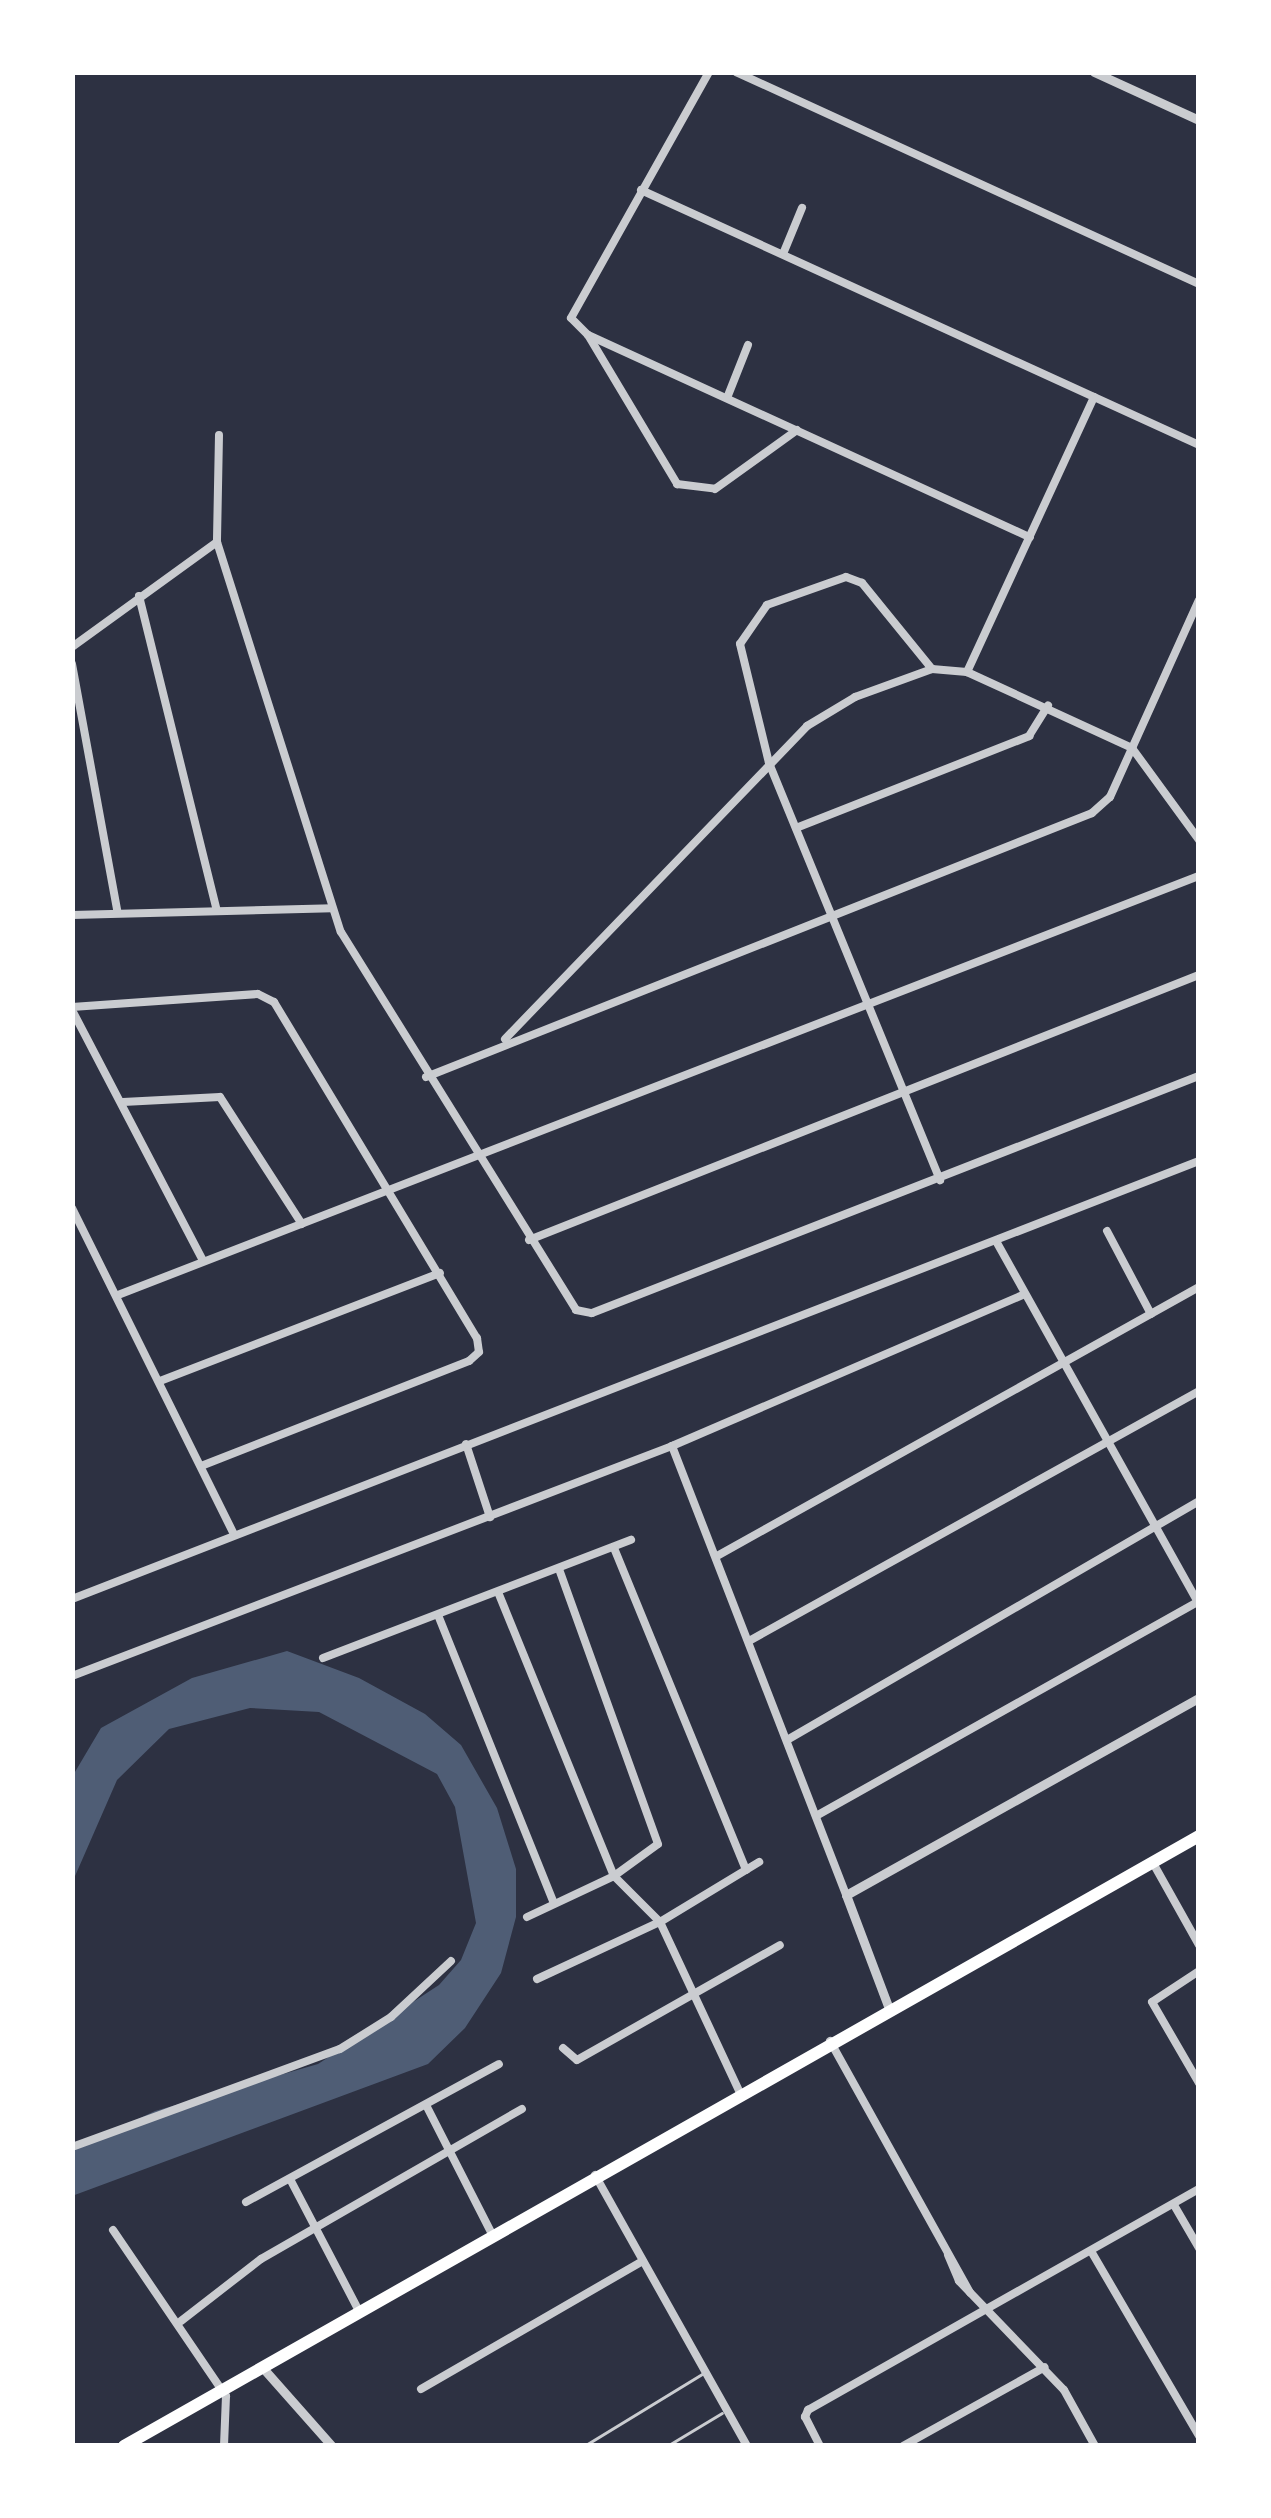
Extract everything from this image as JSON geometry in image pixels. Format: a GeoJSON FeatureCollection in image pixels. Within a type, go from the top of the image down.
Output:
{"type":"FeatureCollection","features":[{"type":"Feature","properties":{"kind":"main road"},"geometry":{"type":"LineString","coordinates":[[124,2446],[888,2006],[1199,1836]]}},
{"type":"Feature","properties":{"kind":"street"},"geometry":{"type":"LineString","coordinates":[[709,72],[571,318],[588,335],[677,484],[716,489],[797,430]]}},
{"type":"Feature","properties":{"kind":"street"},"geometry":{"type":"LineString","coordinates":[[736,72],[1199,284]]}},
{"type":"Feature","properties":{"kind":"street"},"geometry":{"type":"LineString","coordinates":[[1094,72],[1199,120]]}},
{"type":"Feature","properties":{"kind":"street"},"geometry":{"type":"LineString","coordinates":[[641,190],[1199,445]]}},
{"type":"Feature","properties":{"kind":"street"},"geometry":{"type":"LineString","coordinates":[[782,254],[802,208]]}},
{"type":"Feature","properties":{"kind":"street"},"geometry":{"type":"LineString","coordinates":[[588,335],[1030,537]]}},
{"type":"Feature","properties":{"kind":"street"},"geometry":{"type":"LineString","coordinates":[[727,398],[748,345]]}},
{"type":"Feature","properties":{"kind":"street"},"geometry":{"type":"LineString","coordinates":[[967,672],[1094,397]]}},
{"type":"Feature","properties":{"kind":"street"},"geometry":{"type":"LineString","coordinates":[[219,435],[217,542],[332,908],[426,1077],[570,1305],[592,1312],[1199,1076]]}},
{"type":"Feature","properties":{"kind":"street"},"geometry":{"type":"LineString","coordinates":[[72,647],[217,542]]}},
{"type":"Feature","properties":{"kind":"street"},"geometry":{"type":"LineString","coordinates":[[932,669],[862,584],[846,577],[767,605],[740,644],[769,764],[940,1180]]}},
{"type":"Feature","properties":{"kind":"street"},"geometry":{"type":"LineString","coordinates":[[139,596],[216,908]]}},
{"type":"Feature","properties":{"kind":"street"},"geometry":{"type":"LineString","coordinates":[[426,1077],[502,1042],[1070,826],[1110,797],[1199,600]]}},
{"type":"Feature","properties":{"kind":"street"},"geometry":{"type":"LineString","coordinates":[[72,664],[117,910]]}},
{"type":"Feature","properties":{"kind":"street"},"geometry":{"type":"LineString","coordinates":[[502,1042],[807,726],[855,697],[932,669],[967,672],[1048,705],[1132,748],[1199,840]]}},
{"type":"Feature","properties":{"kind":"street"},"geometry":{"type":"LineString","coordinates":[[796,829],[1029,736],[1048,705]]}},
{"type":"Feature","properties":{"kind":"street"},"geometry":{"type":"LineString","coordinates":[[118,1295],[1199,876]]}},
{"type":"Feature","properties":{"kind":"street"},"geometry":{"type":"LineString","coordinates":[[72,915],[117,910],[332,908]]}},
{"type":"Feature","properties":{"kind":"street"},"geometry":{"type":"LineString","coordinates":[[529,1240],[1199,975]]}},
{"type":"Feature","properties":{"kind":"street"},"geometry":{"type":"LineString","coordinates":[[203,1262],[72,1008],[268,998],[391,1190],[479,1352],[204,1465]]}},
{"type":"Feature","properties":{"kind":"street"},"geometry":{"type":"LineString","coordinates":[[123,1102],[220,1097],[302,1224]]}},
{"type":"Feature","properties":{"kind":"street"},"geometry":{"type":"LineString","coordinates":[[72,1599],[1199,1160]]}},
{"type":"Feature","properties":{"kind":"street"},"geometry":{"type":"LineString","coordinates":[[72,1208],[204,1465],[234,1535]]}},
{"type":"Feature","properties":{"kind":"street"},"geometry":{"type":"LineString","coordinates":[[1106,1232],[1151,1314]]}},
{"type":"Feature","properties":{"kind":"street"},"geometry":{"type":"LineString","coordinates":[[816,1816],[1199,1602],[996,1241]]}},
{"type":"Feature","properties":{"kind":"street"},"geometry":{"type":"LineString","coordinates":[[160,1381],[440,1273]]}},
{"type":"Feature","properties":{"kind":"street"},"geometry":{"type":"LineString","coordinates":[[717,1556],[1199,1287]]}},
{"type":"Feature","properties":{"kind":"street"},"geometry":{"type":"LineString","coordinates":[[72,1676],[672,1446],[1025,1294]]}},
{"type":"Feature","properties":{"kind":"street"},"geometry":{"type":"LineString","coordinates":[[749,1641],[1199,1391]]}},
{"type":"Feature","properties":{"kind":"street"},"geometry":{"type":"LineString","coordinates":[[466,1444],[490,1517]]}},
{"type":"Feature","properties":{"kind":"street"},"geometry":{"type":"LineString","coordinates":[[672,1446],[888,2006]]}},
{"type":"Feature","properties":{"kind":"street"},"geometry":{"type":"LineString","coordinates":[[787,1740],[1199,1501]]}},
{"type":"Feature","properties":{"kind":"street"},"geometry":{"type":"LineString","coordinates":[[323,1658],[631,1540]]}},
{"type":"Feature","properties":{"kind":"street"},"geometry":{"type":"LineString","coordinates":[[614,1548],[746,1870]]}},
{"type":"Feature","properties":{"kind":"street"},"geometry":{"type":"LineString","coordinates":[[527,1917],[647,1856],[659,1830],[559,1569]]}},
{"type":"Feature","properties":{"kind":"street"},"geometry":{"type":"LineString","coordinates":[[498,1592],[614,1876],[659,1922],[691,2000],[740,2091]]}},
{"type":"Feature","properties":{"kind":"street"},"geometry":{"type":"LineString","coordinates":[[438,1615],[554,1904]]}},
{"type":"Feature","properties":{"kind":"street"},"geometry":{"type":"LineString","coordinates":[[846,1894],[1199,1698]]}},
{"type":"Feature","properties":{"kind":"street"},"geometry":{"type":"LineString","coordinates":[[537,1979],[659,1922],[760,1862]]}},
{"type":"Feature","properties":{"kind":"street"},"geometry":{"type":"LineString","coordinates":[[1152,1862],[1199,1945]]}},
{"type":"Feature","properties":{"kind":"street"},"geometry":{"type":"LineString","coordinates":[[563,2048],[578,2060],[781,1945]]}},
{"type":"Feature","properties":{"kind":"street"},"geometry":{"type":"LineString","coordinates":[[72,2147],[340,2049],[392,2017],[451,1961]]}},
{"type":"Feature","properties":{"kind":"street"},"geometry":{"type":"LineString","coordinates":[[1199,1971],[1153,1997],[1199,2083]]}},
{"type":"Feature","properties":{"kind":"street"},"geometry":{"type":"LineString","coordinates":[[829,2040],[970,2293],[1045,2367],[1092,2445]]}},
{"type":"Feature","properties":{"kind":"street"},"geometry":{"type":"LineString","coordinates":[[246,2202],[499,2064]]}},
{"type":"Feature","properties":{"kind":"street"},"geometry":{"type":"LineString","coordinates":[[426,2105],[492,2234]]}},
{"type":"Feature","properties":{"kind":"street"},"geometry":{"type":"LineString","coordinates":[[181,2321],[315,2227],[522,2109]]}},
{"type":"Feature","properties":{"kind":"street"},"geometry":{"type":"LineString","coordinates":[[595,2175],[747,2446]]}},
{"type":"Feature","properties":{"kind":"street"},"geometry":{"type":"LineString","coordinates":[[290,2179],[359,2311]]}},
{"type":"Feature","properties":{"kind":"street"},"geometry":{"type":"LineString","coordinates":[[820,2446],[805,2417],[808,2410],[1199,2189]]}},
{"type":"Feature","properties":{"kind":"street"},"geometry":{"type":"LineString","coordinates":[[1174,2205],[1199,2248]]}},
{"type":"Feature","properties":{"kind":"street"},"geometry":{"type":"LineString","coordinates":[[113,2230],[181,2321],[223,2389],[224,2446]]}},
{"type":"Feature","properties":{"kind":"street"},"geometry":{"type":"LineString","coordinates":[[1090,2251],[1199,2436]]}},
{"type":"Feature","properties":{"kind":"street"},"geometry":{"type":"LineString","coordinates":[[421,2389],[644,2261]]}},
{"type":"Feature","properties":{"kind":"street"},"geometry":{"type":"LineString","coordinates":[[262,2367],[332,2446]]}},
{"type":"Feature","properties":{"kind":"street"},"geometry":{"type":"LineString","coordinates":[[903,2446],[1045,2367]]}},
{"type":"Feature","properties":{"kind":"lane"},"geometry":{"type":"LineString","coordinates":[[584,2446],[705,2372]]}},
{"type":"Feature","properties":{"kind":"lane"},"geometry":{"type":"LineString","coordinates":[[667,2446],[726,2410]]}},
{"type":"Feature","properties":{"kind":"water"},"geometry":{"type":"Polygon","coordinates":[[[287,1651],[359,1678],[425,1714],[461,1745],[497,1808],[516,1869],[516,1917],[501,1973],[465,2028],[428,2064],[72,2196],[72,2150],[155,2111],[318,2064],[439,1985],[461,1960],[476,1923],[455,1807],[437,1774],[319,1712],[250,1708],[169,1729],[117,1780],[72,1883],[72,1777],[101,1728],[192,1678],[287,1651]]]}}]}
